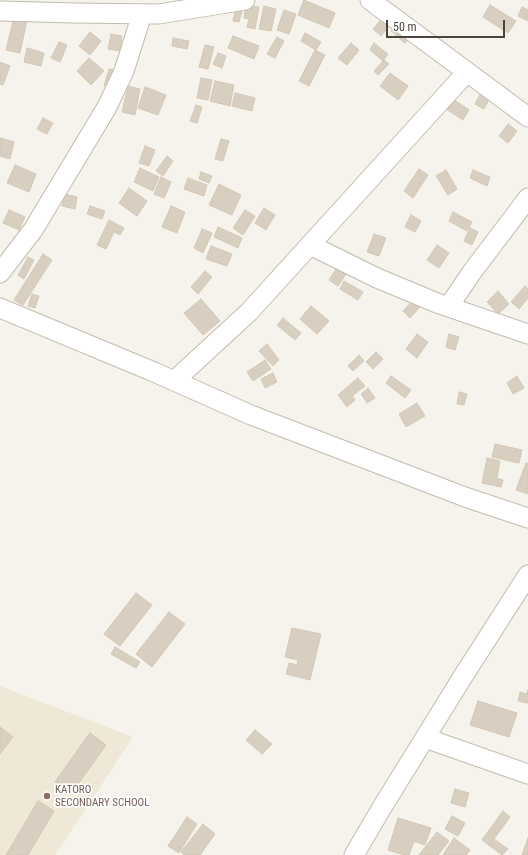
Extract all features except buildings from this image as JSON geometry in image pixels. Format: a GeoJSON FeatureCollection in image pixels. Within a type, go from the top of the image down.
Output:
{"type":"FeatureCollection","features":[{"type":"Feature","properties":{"kind":"street"},"geometry":{"type":"LineString","coordinates":[[0,11],[159,14],[245,0]]}},
{"type":"Feature","properties":{"kind":"street"},"geometry":{"type":"LineString","coordinates":[[370,0],[528,117]]}},
{"type":"Feature","properties":{"kind":"street"},"geometry":{"type":"LineString","coordinates":[[0,273],[33,230],[107,107],[124,71],[142,14]]}},
{"type":"Feature","properties":{"kind":"street"},"geometry":{"type":"LineString","coordinates":[[174,381],[249,312],[467,72]]}},
{"type":"Feature","properties":{"kind":"street"},"geometry":{"type":"LineString","coordinates":[[449,306],[472,272],[528,198]]}},
{"type":"Feature","properties":{"kind":"street"},"geometry":{"type":"LineString","coordinates":[[310,245],[376,278],[528,334]]}},
{"type":"Feature","properties":{"kind":"street"},"geometry":{"type":"LineString","coordinates":[[0,308],[251,415],[465,497],[528,518]]}},
{"type":"Feature","properties":{"kind":"street"},"geometry":{"type":"LineString","coordinates":[[354,855],[425,738],[528,574]]}},
{"type":"Feature","properties":{"kind":"street"},"geometry":{"type":"LineString","coordinates":[[425,738],[528,774]]}},
{"type":"Feature","properties":{"kind":"shaded area","name":"KATORO SECONDARY SCHOOL"},"geometry":{"type":"Polygon","coordinates":[[[0,686],[133,737],[55,855],[0,855],[0,686]]]}},
{"type":"Feature","properties":{"kind":"place","name":"KATORO SECONDARY SCHOOL"},"geometry":{"type":"Point","coordinates":[47,796]}}]}
